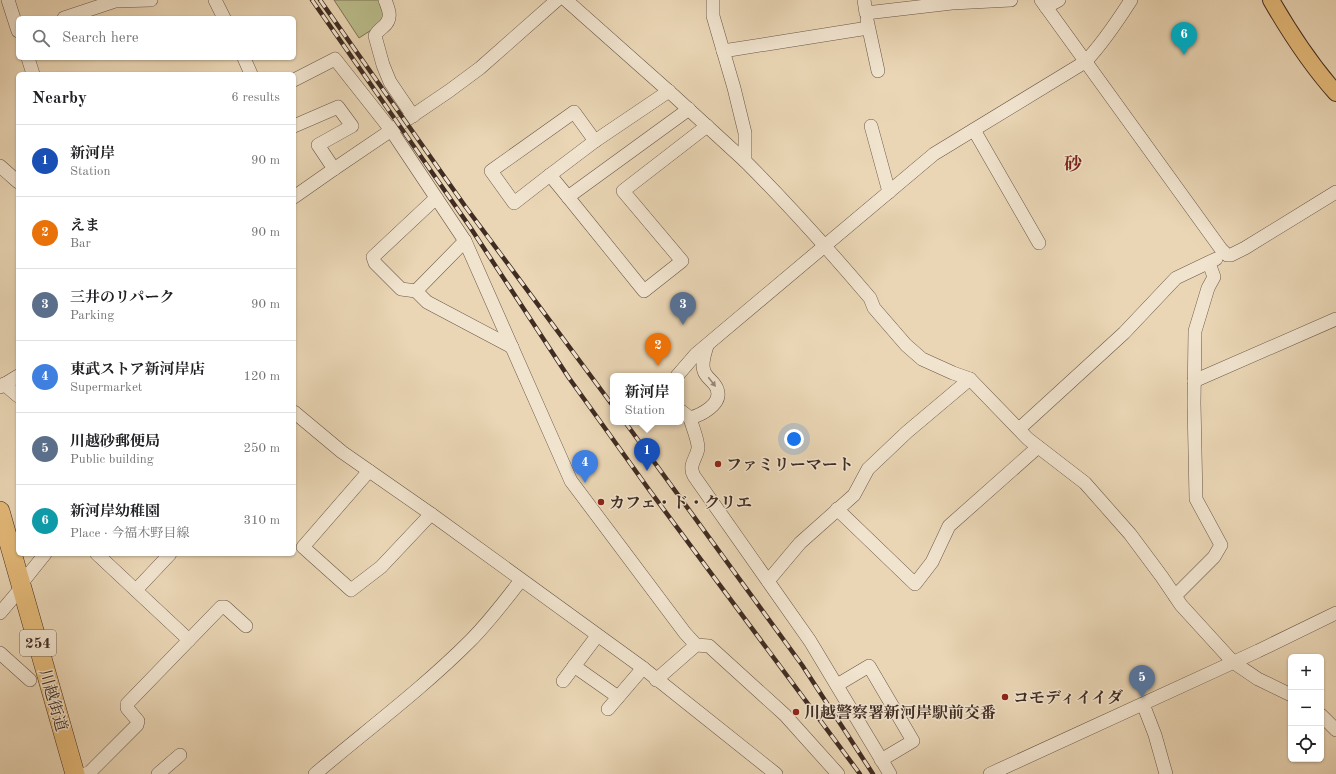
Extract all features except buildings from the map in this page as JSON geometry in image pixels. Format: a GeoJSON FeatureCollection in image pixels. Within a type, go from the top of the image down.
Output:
{"type":"FeatureCollection","features":[{"type":"Feature","properties":{"kind":"highway","name":"川越街道"},"geometry":{"type":"LineString","coordinates":[[0,511],[75,774]]}},
{"type":"Feature","properties":{"kind":"main road"},"geometry":{"type":"LineString","coordinates":[[1271,0],[1289,30],[1324,79],[1336,93]]}},
{"type":"Feature","properties":{"kind":"street"},"geometry":{"type":"LineString","coordinates":[[8,0],[16,24]]}},
{"type":"Feature","properties":{"kind":"street"},"geometry":{"type":"LineString","coordinates":[[70,16],[115,1],[151,0]]}},
{"type":"Feature","properties":{"kind":"street"},"geometry":{"type":"LineString","coordinates":[[215,0],[223,16]]}},
{"type":"Feature","properties":{"kind":"street"},"geometry":{"type":"LineString","coordinates":[[385,0],[390,12],[389,19],[386,25],[376,32],[374,36],[390,82],[413,116]]}},
{"type":"Feature","properties":{"kind":"street"},"geometry":{"type":"LineString","coordinates":[[296,196],[413,116],[480,68],[557,0]]}},
{"type":"Feature","properties":{"kind":"street"},"geometry":{"type":"LineString","coordinates":[[566,0],[689,109],[782,197],[870,298],[874,308],[906,345],[922,359],[970,379],[1038,447],[1085,483],[1130,534],[1181,605],[1233,662],[1258,679],[1288,694]]}},
{"type":"Feature","properties":{"kind":"street"},"geometry":{"type":"LineString","coordinates":[[713,0],[713,16],[734,88],[745,133],[745,161]]}},
{"type":"Feature","properties":{"kind":"street"},"geometry":{"type":"LineString","coordinates":[[878,72],[868,28],[865,6],[1011,0]]}},
{"type":"Feature","properties":{"kind":"street"},"geometry":{"type":"LineString","coordinates":[[1059,0],[1044,4],[1085,62],[1228,254]]}},
{"type":"Feature","properties":{"kind":"street"},"geometry":{"type":"LineString","coordinates":[[680,373],[696,354],[934,154],[1085,62],[1116,24],[1131,0]]}},
{"type":"Feature","properties":{"kind":"street"},"geometry":{"type":"LineString","coordinates":[[723,51],[868,28]]}},
{"type":"Feature","properties":{"kind":"street"},"geometry":{"type":"LineString","coordinates":[[296,79],[335,59],[391,130],[465,241],[571,481],[685,633],[696,645],[709,646],[785,715],[838,774]]}},
{"type":"Feature","properties":{"kind":"street"},"geometry":{"type":"LineString","coordinates":[[29,60],[32,72]]}},
{"type":"Feature","properties":{"kind":"street"},"geometry":{"type":"LineString","coordinates":[[245,60],[250,72]]}},
{"type":"Feature","properties":{"kind":"street"},"geometry":{"type":"LineString","coordinates":[[595,141],[574,112],[491,171],[514,203],[595,141],[669,91]]}},
{"type":"Feature","properties":{"kind":"street"},"geometry":{"type":"LineString","coordinates":[[296,125],[338,107],[352,126],[318,146],[334,169]]}},
{"type":"Feature","properties":{"kind":"street"},"geometry":{"type":"LineString","coordinates":[[568,197],[689,109]]}},
{"type":"Feature","properties":{"kind":"street"},"geometry":{"type":"LineString","coordinates":[[550,175],[644,291],[682,261],[623,191],[707,126]]}},
{"type":"Feature","properties":{"kind":"street"},"geometry":{"type":"LineString","coordinates":[[870,126],[889,192]]}},
{"type":"Feature","properties":{"kind":"street"},"geometry":{"type":"LineString","coordinates":[[974,130],[1039,243]]}},
{"type":"Feature","properties":{"kind":"street"},"geometry":{"type":"LineString","coordinates":[[0,166],[16,180]]}},
{"type":"Feature","properties":{"kind":"street"},"geometry":{"type":"LineString","coordinates":[[1019,429],[1124,333],[1176,278],[1228,254],[1245,248],[1280,228],[1336,192]]}},
{"type":"Feature","properties":{"kind":"street"},"geometry":{"type":"LineString","coordinates":[[436,198],[373,257],[376,263],[400,289],[416,292],[428,302],[512,347]]}},
{"type":"Feature","properties":{"kind":"street"},"geometry":{"type":"LineString","coordinates":[[416,292],[465,241]]}},
{"type":"Feature","properties":{"kind":"street"},"geometry":{"type":"LineString","coordinates":[[1175,596],[1214,556],[1221,545],[1196,499],[1194,381],[1195,331],[1208,288],[1214,277],[1209,263]]}},
{"type":"Feature","properties":{"kind":"street"},"geometry":{"type":"LineString","coordinates":[[1194,381],[1336,319]]}},
{"type":"Feature","properties":{"kind":"street"},"geometry":{"type":"LineString","coordinates":[[707,346],[703,362],[704,372],[717,388],[718,394],[711,407],[700,415],[685,414],[697,440],[698,446],[691,466],[692,472],[810,641],[890,774]]}},
{"type":"Feature","properties":{"kind":"street"},"geometry":{"type":"LineString","coordinates":[[16,377],[2,385],[16,395]]}},
{"type":"Feature","properties":{"kind":"street"},"geometry":{"type":"LineString","coordinates":[[768,581],[800,543],[854,495],[868,469],[907,432],[970,379]]}},
{"type":"Feature","properties":{"kind":"street"},"geometry":{"type":"LineString","coordinates":[[296,414],[342,452],[431,514],[642,668],[776,774]]}},
{"type":"Feature","properties":{"kind":"street"},"geometry":{"type":"LineString","coordinates":[[837,509],[915,584],[932,562],[949,526],[1038,447]]}},
{"type":"Feature","properties":{"kind":"street"},"geometry":{"type":"LineString","coordinates":[[369,471],[303,547],[351,590],[380,567],[431,514]]}},
{"type":"Feature","properties":{"kind":"street"},"geometry":{"type":"LineString","coordinates":[[0,613],[43,556]]}},
{"type":"Feature","properties":{"kind":"street"},"geometry":{"type":"LineString","coordinates":[[99,556],[189,640]]}},
{"type":"Feature","properties":{"kind":"street"},"geometry":{"type":"LineString","coordinates":[[136,590],[168,556]]}},
{"type":"Feature","properties":{"kind":"street"},"geometry":{"type":"LineString","coordinates":[[315,774],[449,661],[476,635],[521,580]]}},
{"type":"Feature","properties":{"kind":"street"},"geometry":{"type":"LineString","coordinates":[[85,774],[90,772],[137,725],[138,721],[127,708],[126,704],[221,606],[225,607],[246,626]]}},
{"type":"Feature","properties":{"kind":"street"},"geometry":{"type":"LineString","coordinates":[[990,774],[1336,613]]}},
{"type":"Feature","properties":{"kind":"street"},"geometry":{"type":"LineString","coordinates":[[563,681],[598,636]]}},
{"type":"Feature","properties":{"kind":"street"},"geometry":{"type":"LineString","coordinates":[[656,680],[696,645]]}},
{"type":"Feature","properties":{"kind":"street"},"geometry":{"type":"LineString","coordinates":[[0,653],[30,680]]}},
{"type":"Feature","properties":{"kind":"street"},"geometry":{"type":"LineString","coordinates":[[574,666],[618,697]]}},
{"type":"Feature","properties":{"kind":"street"},"geometry":{"type":"LineString","coordinates":[[837,685],[869,666],[872,670],[913,742],[881,760]]}},
{"type":"Feature","properties":{"kind":"street"},"geometry":{"type":"LineString","coordinates":[[608,708],[642,668]]}},
{"type":"Feature","properties":{"kind":"street"},"geometry":{"type":"LineString","coordinates":[[1143,704],[1155,735],[1166,774]]}},
{"type":"Feature","properties":{"kind":"street"},"geometry":{"type":"LineString","coordinates":[[1324,717],[1336,730]]}},
{"type":"Feature","properties":{"kind":"street"},"geometry":{"type":"LineString","coordinates":[[158,774],[180,755]]}},
{"type":"Feature","properties":{"kind":"green space"},"geometry":{"type":"Polygon","coordinates":[[[334,0],[381,0],[386,14],[376,27],[359,38],[334,0]]]}},
{"type":"Feature","properties":{"kind":"railway"},"geometry":{"type":"LineString","coordinates":[[312,0],[470,227],[569,378],[650,491],[860,774]]}},
{"type":"Feature","properties":{"kind":"railway"},"geometry":{"type":"LineString","coordinates":[[320,0],[465,206],[610,402]]}},
{"type":"Feature","properties":{"kind":"railway"},"geometry":{"type":"LineString","coordinates":[[627,425],[802,665],[873,774]]}},
{"type":"Feature","properties":{"kind":"place","name":"新河岸幼稚園"},"geometry":{"type":"Point","coordinates":[1184,55]}},
{"type":"Feature","properties":{"kind":"place","name":"三井のリパーク"},"geometry":{"type":"Point","coordinates":[683,325]}},
{"type":"Feature","properties":{"kind":"place","name":"えま"},"geometry":{"type":"Point","coordinates":[658,366]}},
{"type":"Feature","properties":{"kind":"place","name":"ファミリーマート"},"geometry":{"type":"Point","coordinates":[718,464]}},
{"type":"Feature","properties":{"kind":"place","name":"新河岸"},"geometry":{"type":"Point","coordinates":[647,471]}},
{"type":"Feature","properties":{"kind":"place","name":"東武ストア新河岸店"},"geometry":{"type":"Point","coordinates":[585,483]}},
{"type":"Feature","properties":{"kind":"place","name":"カフェ・ド・クリエ"},"geometry":{"type":"Point","coordinates":[601,502]}},
{"type":"Feature","properties":{"kind":"place","name":"コモディイイダ"},"geometry":{"type":"Point","coordinates":[1005,697]}},
{"type":"Feature","properties":{"kind":"place","name":"川越砂郵便局"},"geometry":{"type":"Point","coordinates":[1142,698]}},
{"type":"Feature","properties":{"kind":"place","name":"川越警察署新河岸駅前交番"},"geometry":{"type":"Point","coordinates":[796,712]}},
{"type":"Feature","properties":{"kind":"district","name":"砂"},"geometry":{"type":"Point","coordinates":[1073,164]}}]}
